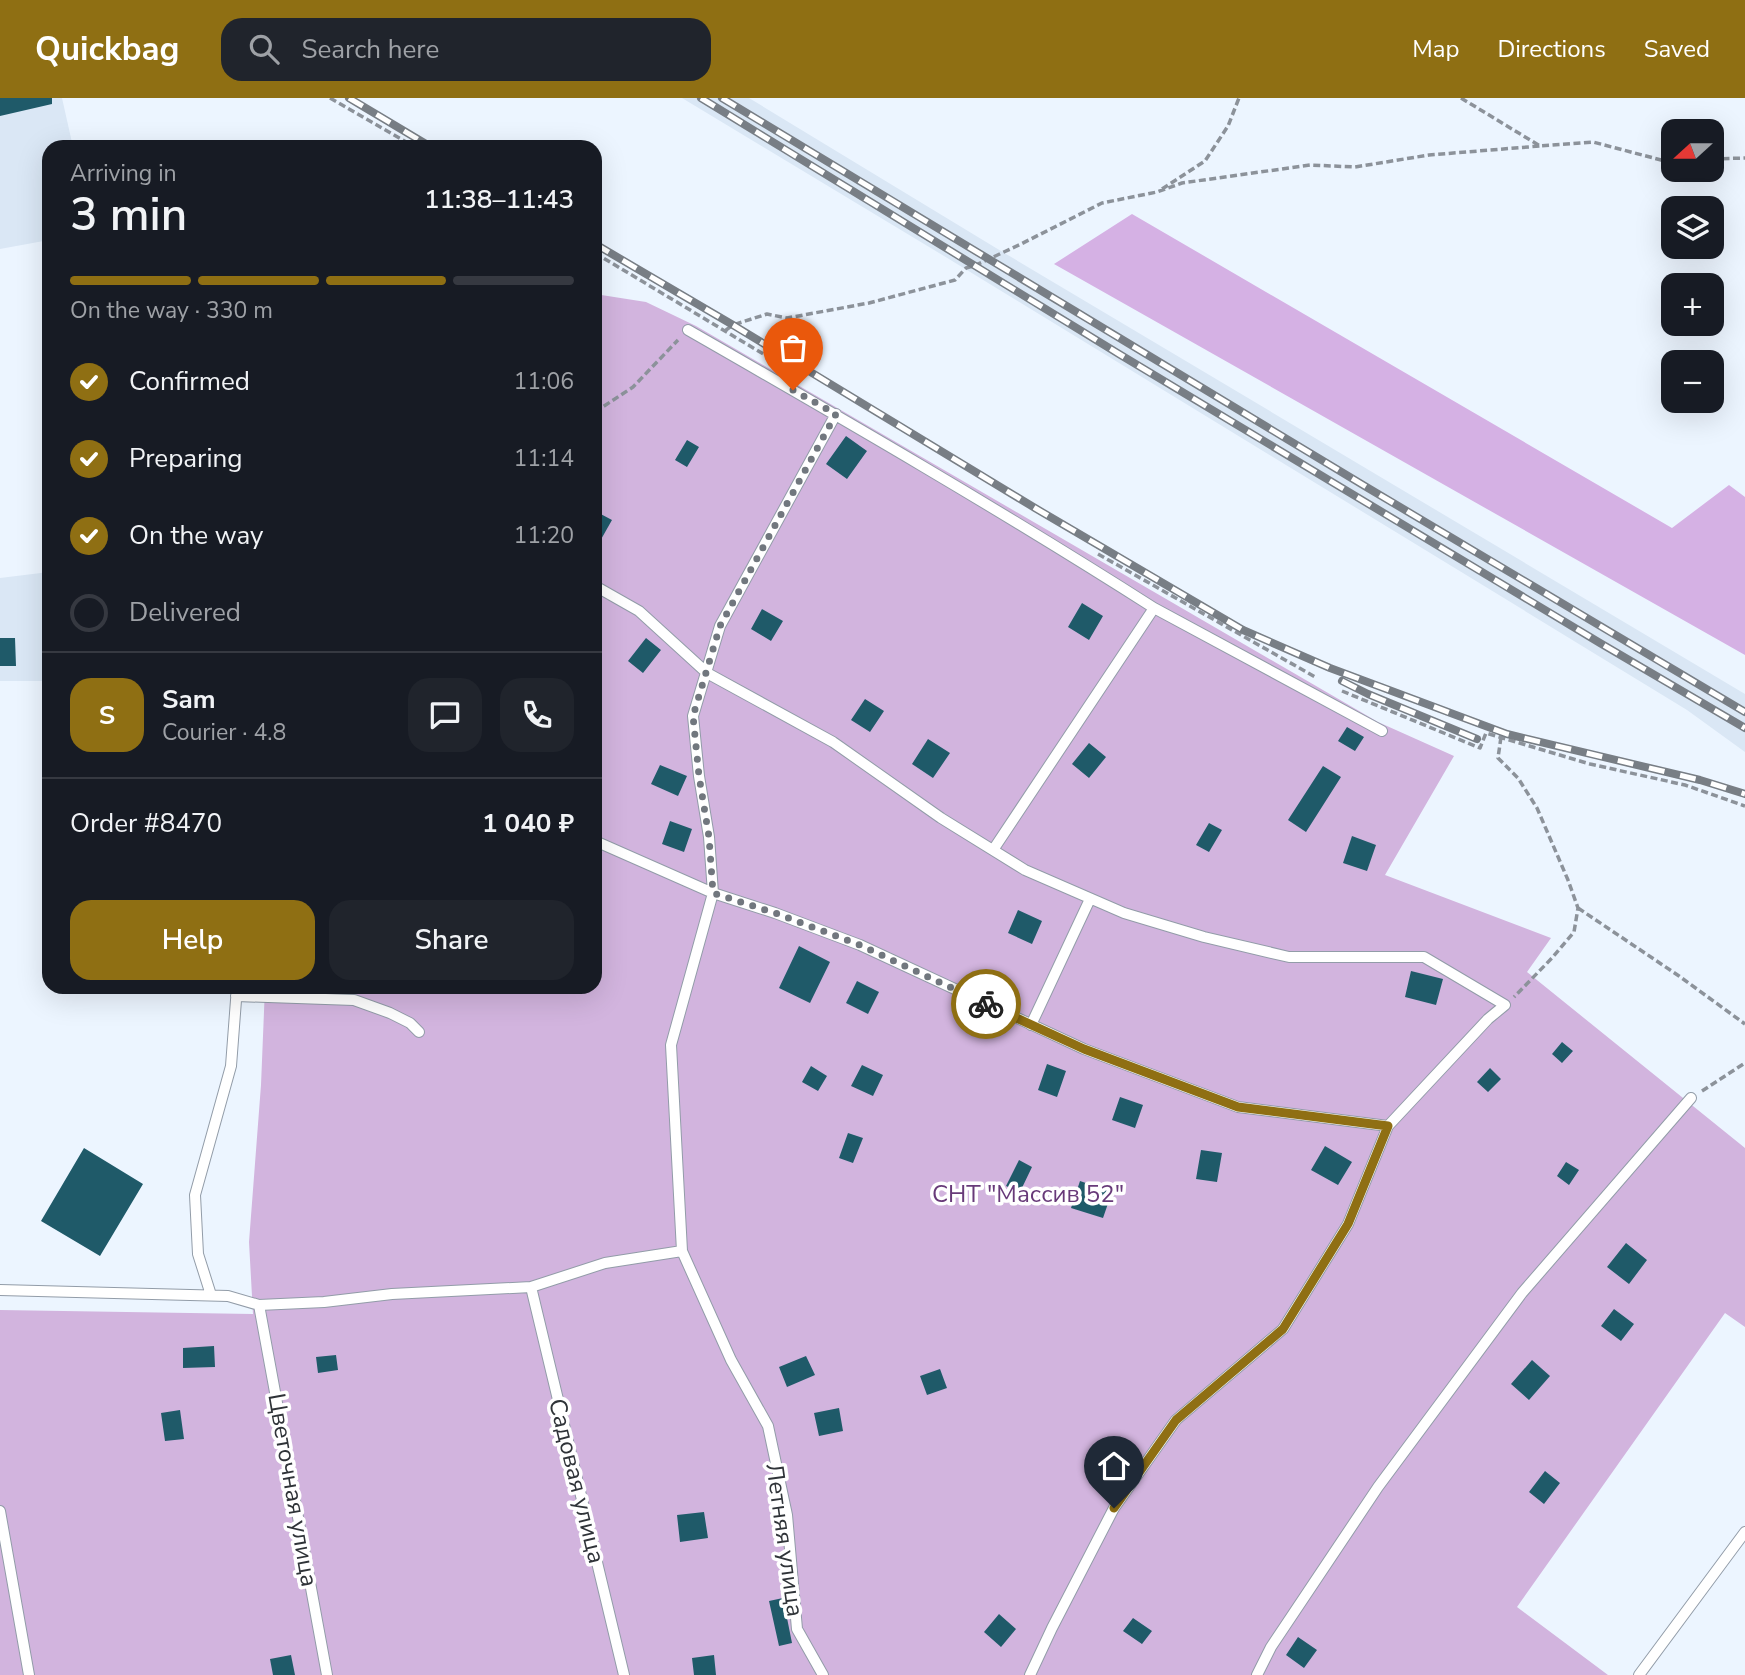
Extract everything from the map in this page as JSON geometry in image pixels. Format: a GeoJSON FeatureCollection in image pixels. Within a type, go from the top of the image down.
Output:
{"type":"FeatureCollection","features":[{"type":"Feature","properties":{"kind":"lane"},"geometry":{"type":"LineString","coordinates":[[688,330],[836,414],[1154,608],[1382,732]]}},
{"type":"Feature","properties":{"kind":"lane"},"geometry":{"type":"LineString","coordinates":[[0,1290],[211,1295],[228,1296],[259,1305],[324,1302],[392,1294],[531,1287],[606,1263],[682,1251],[671,1045],[713,893],[709,837],[693,716],[720,626],[836,414]]}},
{"type":"Feature","properties":{"kind":"lane"},"geometry":{"type":"LineString","coordinates":[[602,590],[639,611],[707,673],[833,742],[941,818],[1025,870],[1124,913],[1204,937],[1289,957],[1424,957],[1506,1005],[1488,1019],[1388,1126],[1348,1224],[1283,1329],[1176,1420],[1114,1508],[1030,1675]]}},
{"type":"Feature","properties":{"kind":"lane"},"geometry":{"type":"LineString","coordinates":[[993,850],[1154,608]]}},
{"type":"Feature","properties":{"kind":"lane"},"geometry":{"type":"LineString","coordinates":[[602,844],[713,893],[860,945],[1084,1049],[1238,1107],[1388,1126]]}},
{"type":"Feature","properties":{"kind":"lane"},"geometry":{"type":"LineString","coordinates":[[1031,1025],[1090,899]]}},
{"type":"Feature","properties":{"kind":"lane"},"geometry":{"type":"LineString","coordinates":[[211,1295],[198,1254],[195,1195],[231,1066],[236,994]]}},
{"type":"Feature","properties":{"kind":"lane"},"geometry":{"type":"LineString","coordinates":[[275,994],[354,1000],[390,1013],[410,1023],[419,1032]]}},
{"type":"Feature","properties":{"kind":"lane"},"geometry":{"type":"LineString","coordinates":[[1257,1675],[1271,1647],[1378,1487],[1522,1293],[1691,1098]]}},
{"type":"Feature","properties":{"kind":"lane","name":"Летняя улица"},"geometry":{"type":"LineString","coordinates":[[682,1251],[731,1360],[768,1426],[787,1515],[797,1629],[823,1675]]}},
{"type":"Feature","properties":{"kind":"lane","name":"Садовая улица"},"geometry":{"type":"LineString","coordinates":[[531,1287],[624,1675]]}},
{"type":"Feature","properties":{"kind":"lane","name":"Цветочная улица"},"geometry":{"type":"LineString","coordinates":[[259,1305],[327,1675]]}},
{"type":"Feature","properties":{"kind":"lane"},"geometry":{"type":"LineString","coordinates":[[0,1511],[29,1675]]}},
{"type":"Feature","properties":{"kind":"lane"},"geometry":{"type":"LineString","coordinates":[[1639,1675],[1745,1531]]}},
{"type":"Feature","properties":{"kind":"path"},"geometry":{"type":"LineString","coordinates":[[330,98],[403,140]]}},
{"type":"Feature","properties":{"kind":"path"},"geometry":{"type":"LineString","coordinates":[[1157,192],[1205,161],[1228,126],[1239,98]]}},
{"type":"Feature","properties":{"kind":"path"},"geometry":{"type":"LineString","coordinates":[[1461,98],[1540,146]]}},
{"type":"Feature","properties":{"kind":"path"},"geometry":{"type":"LineString","coordinates":[[602,408],[634,387],[688,330],[695,326],[724,331],[733,325],[767,314],[787,318],[869,303],[955,279],[966,268],[1102,203],[1157,192],[1182,183],[1310,165],[1355,167],[1429,155],[1593,142],[1661,160]]}},
{"type":"Feature","properties":{"kind":"path"},"geometry":{"type":"LineString","coordinates":[[1724,159],[1745,158]]}},
{"type":"Feature","properties":{"kind":"path"},"geometry":{"type":"LineString","coordinates":[[602,257],[794,373]]}},
{"type":"Feature","properties":{"kind":"path"},"geometry":{"type":"LineString","coordinates":[[1088,548],[1317,678]]}},
{"type":"Feature","properties":{"kind":"path"},"geometry":{"type":"LineString","coordinates":[[1342,691],[1480,748],[1486,733],[1590,764],[1685,785],[1745,806]]}},
{"type":"Feature","properties":{"kind":"path"},"geometry":{"type":"LineString","coordinates":[[1501,737],[1498,758],[1518,778],[1537,808],[1578,908],[1574,932],[1506,1005]]}},
{"type":"Feature","properties":{"kind":"path"},"geometry":{"type":"LineString","coordinates":[[1578,908],[1745,1024]]}},
{"type":"Feature","properties":{"kind":"path"},"geometry":{"type":"LineString","coordinates":[[1691,1098],[1745,1063]]}},
{"type":"Feature","properties":{"kind":"shaded area"},"geometry":{"type":"Polygon","coordinates":[[[0,98],[62,98],[71,140],[42,140],[42,241],[0,249],[0,98]]]}},
{"type":"Feature","properties":{"kind":"shaded area"},"geometry":{"type":"Polygon","coordinates":[[[682,98],[749,98],[1745,694],[1745,752],[1687,710],[682,98]]]}},
{"type":"Feature","properties":{"kind":"shaded area"},"geometry":{"type":"Polygon","coordinates":[[[1132,214],[1672,528],[1729,485],[1745,497],[1745,655],[1054,264],[1132,214]]]}},
{"type":"Feature","properties":{"kind":"shaded area"},"geometry":{"type":"Polygon","coordinates":[[[42,573],[42,681],[0,681],[0,578],[42,573]]]}},
{"type":"Feature","properties":{"kind":"green space","name":"СНТ \"Массив 52\""},"geometry":{"type":"Polygon","coordinates":[[[602,295],[646,302],[696,326],[1378,722],[1454,756],[1385,875],[1551,938],[1527,972],[1745,1148],[1745,1327],[1725,1313],[1517,1607],[1608,1675],[0,1675],[0,1310],[253,1314],[249,1242],[265,994],[602,994],[602,295]]]}},
{"type":"Feature","properties":{"kind":"building"},"geometry":{"type":"Polygon","coordinates":[[[0,98],[52,98],[52,104],[0,116],[0,98]]]}},
{"type":"Feature","properties":{"kind":"building"},"geometry":{"type":"Polygon","coordinates":[[[846,436],[867,451],[847,479],[826,464],[846,436]]]}},
{"type":"Feature","properties":{"kind":"building"},"geometry":{"type":"Polygon","coordinates":[[[687,440],[699,447],[687,467],[675,460],[687,440]]]}},
{"type":"Feature","properties":{"kind":"building"},"geometry":{"type":"Polygon","coordinates":[[[602,515],[612,520],[602,538],[602,515]]]}},
{"type":"Feature","properties":{"kind":"building"},"geometry":{"type":"Polygon","coordinates":[[[1082,603],[1103,616],[1089,640],[1068,627],[1082,603]]]}},
{"type":"Feature","properties":{"kind":"building"},"geometry":{"type":"Polygon","coordinates":[[[762,609],[783,621],[771,641],[751,629],[762,609]]]}},
{"type":"Feature","properties":{"kind":"building"},"geometry":{"type":"Polygon","coordinates":[[[0,638],[15,638],[16,666],[0,666],[0,638]]]}},
{"type":"Feature","properties":{"kind":"building"},"geometry":{"type":"Polygon","coordinates":[[[646,638],[661,650],[643,673],[628,661],[646,638]]]}},
{"type":"Feature","properties":{"kind":"building"},"geometry":{"type":"Polygon","coordinates":[[[865,699],[884,711],[870,732],[851,720],[865,699]]]}},
{"type":"Feature","properties":{"kind":"building"},"geometry":{"type":"Polygon","coordinates":[[[1347,727],[1364,737],[1355,751],[1338,741],[1347,727]]]}},
{"type":"Feature","properties":{"kind":"building"},"geometry":{"type":"Polygon","coordinates":[[[928,739],[950,753],[933,778],[912,764],[928,739]]]}},
{"type":"Feature","properties":{"kind":"building"},"geometry":{"type":"Polygon","coordinates":[[[1089,743],[1106,757],[1089,778],[1072,764],[1089,743]]]}},
{"type":"Feature","properties":{"kind":"building"},"geometry":{"type":"Polygon","coordinates":[[[660,765],[687,776],[678,796],[651,784],[660,765]]]}},
{"type":"Feature","properties":{"kind":"building"},"geometry":{"type":"Polygon","coordinates":[[[1323,766],[1341,777],[1306,832],[1288,820],[1323,766]]]}},
{"type":"Feature","properties":{"kind":"building"},"geometry":{"type":"Polygon","coordinates":[[[670,821],[692,829],[684,852],[662,844],[670,821]]]}},
{"type":"Feature","properties":{"kind":"building"},"geometry":{"type":"Polygon","coordinates":[[[1209,823],[1222,830],[1209,852],[1196,845],[1209,823]]]}},
{"type":"Feature","properties":{"kind":"building"},"geometry":{"type":"Polygon","coordinates":[[[1352,836],[1376,845],[1367,871],[1343,863],[1352,836]]]}},
{"type":"Feature","properties":{"kind":"building"},"geometry":{"type":"Polygon","coordinates":[[[1018,910],[1042,921],[1032,944],[1008,933],[1018,910]]]}},
{"type":"Feature","properties":{"kind":"building"},"geometry":{"type":"Polygon","coordinates":[[[799,946],[830,962],[810,1003],[779,988],[799,946]]]}},
{"type":"Feature","properties":{"kind":"building"},"geometry":{"type":"Polygon","coordinates":[[[1411,971],[1443,979],[1436,1005],[1405,997],[1411,971]]]}},
{"type":"Feature","properties":{"kind":"building"},"geometry":{"type":"Polygon","coordinates":[[[857,981],[879,992],[868,1014],[846,1003],[857,981]]]}},
{"type":"Feature","properties":{"kind":"building"},"geometry":{"type":"Polygon","coordinates":[[[1562,1042],[1573,1051],[1562,1063],[1552,1054],[1562,1042]]]}},
{"type":"Feature","properties":{"kind":"building"},"geometry":{"type":"Polygon","coordinates":[[[1047,1064],[1066,1071],[1057,1097],[1038,1090],[1047,1064]]]}},
{"type":"Feature","properties":{"kind":"building"},"geometry":{"type":"Polygon","coordinates":[[[862,1065],[883,1075],[873,1096],[851,1086],[862,1065]]]}},
{"type":"Feature","properties":{"kind":"building"},"geometry":{"type":"Polygon","coordinates":[[[811,1066],[827,1076],[818,1091],[802,1082],[811,1066]]]}},
{"type":"Feature","properties":{"kind":"building"},"geometry":{"type":"Polygon","coordinates":[[[1490,1068],[1501,1079],[1488,1092],[1477,1082],[1490,1068]]]}},
{"type":"Feature","properties":{"kind":"building"},"geometry":{"type":"Polygon","coordinates":[[[1120,1097],[1143,1105],[1135,1128],[1112,1120],[1120,1097]]]}},
{"type":"Feature","properties":{"kind":"building"},"geometry":{"type":"Polygon","coordinates":[[[848,1133],[863,1138],[853,1163],[839,1158],[848,1133]]]}},
{"type":"Feature","properties":{"kind":"building"},"geometry":{"type":"Polygon","coordinates":[[[1325,1146],[1352,1162],[1338,1185],[1311,1170],[1325,1146]]]}},
{"type":"Feature","properties":{"kind":"building"},"geometry":{"type":"Polygon","coordinates":[[[84,1148],[143,1184],[100,1256],[41,1221],[84,1148]]]}},
{"type":"Feature","properties":{"kind":"building"},"geometry":{"type":"Polygon","coordinates":[[[1201,1150],[1222,1153],[1217,1182],[1196,1179],[1201,1150]]]}},
{"type":"Feature","properties":{"kind":"building"},"geometry":{"type":"Polygon","coordinates":[[[1019,1160],[1032,1167],[1020,1192],[1006,1186],[1019,1160]]]}},
{"type":"Feature","properties":{"kind":"building"},"geometry":{"type":"Polygon","coordinates":[[[1566,1162],[1579,1170],[1569,1185],[1557,1176],[1566,1162]]]}},
{"type":"Feature","properties":{"kind":"building"},"geometry":{"type":"Polygon","coordinates":[[[1080,1181],[1112,1192],[1103,1218],[1071,1208],[1080,1181]]]}},
{"type":"Feature","properties":{"kind":"building"},"geometry":{"type":"Polygon","coordinates":[[[1626,1243],[1647,1260],[1629,1284],[1607,1267],[1626,1243]]]}},
{"type":"Feature","properties":{"kind":"building"},"geometry":{"type":"Polygon","coordinates":[[[1614,1309],[1634,1324],[1621,1341],[1601,1326],[1614,1309]]]}},
{"type":"Feature","properties":{"kind":"building"},"geometry":{"type":"Polygon","coordinates":[[[214,1346],[215,1367],[183,1368],[183,1348],[214,1346]]]}},
{"type":"Feature","properties":{"kind":"building"},"geometry":{"type":"Polygon","coordinates":[[[336,1355],[338,1370],[318,1373],[316,1357],[336,1355]]]}},
{"type":"Feature","properties":{"kind":"building"},"geometry":{"type":"Polygon","coordinates":[[[806,1356],[815,1375],[787,1387],[779,1367],[806,1356]]]}},
{"type":"Feature","properties":{"kind":"building"},"geometry":{"type":"Polygon","coordinates":[[[1532,1360],[1550,1376],[1529,1400],[1511,1384],[1532,1360]]]}},
{"type":"Feature","properties":{"kind":"building"},"geometry":{"type":"Polygon","coordinates":[[[940,1369],[947,1388],[927,1395],[920,1376],[940,1369]]]}},
{"type":"Feature","properties":{"kind":"building"},"geometry":{"type":"Polygon","coordinates":[[[839,1408],[843,1431],[819,1436],[814,1413],[839,1408]]]}},
{"type":"Feature","properties":{"kind":"building"},"geometry":{"type":"Polygon","coordinates":[[[180,1410],[184,1439],[165,1441],[161,1413],[180,1410]]]}},
{"type":"Feature","properties":{"kind":"building"},"geometry":{"type":"Polygon","coordinates":[[[1545,1471],[1560,1483],[1544,1504],[1529,1492],[1545,1471]]]}},
{"type":"Feature","properties":{"kind":"building"},"geometry":{"type":"Polygon","coordinates":[[[704,1512],[708,1538],[680,1542],[677,1515],[704,1512]]]}},
{"type":"Feature","properties":{"kind":"building"},"geometry":{"type":"Polygon","coordinates":[[[783,1598],[792,1643],[779,1646],[769,1601],[783,1598]]]}},
{"type":"Feature","properties":{"kind":"building"},"geometry":{"type":"Polygon","coordinates":[[[999,1614],[1016,1629],[1001,1647],[984,1632],[999,1614]]]}},
{"type":"Feature","properties":{"kind":"building"},"geometry":{"type":"Polygon","coordinates":[[[1133,1618],[1152,1631],[1142,1644],[1123,1631],[1133,1618]]]}},
{"type":"Feature","properties":{"kind":"building"},"geometry":{"type":"Polygon","coordinates":[[[1298,1637],[1317,1650],[1304,1668],[1286,1655],[1298,1637]]]}},
{"type":"Feature","properties":{"kind":"building"},"geometry":{"type":"Polygon","coordinates":[[[291,1655],[295,1675],[273,1675],[270,1659],[291,1655]]]}},
{"type":"Feature","properties":{"kind":"building"},"geometry":{"type":"Polygon","coordinates":[[[714,1655],[716,1675],[694,1675],[692,1658],[714,1655]]]}},
{"type":"Feature","properties":{"kind":"railway"},"geometry":{"type":"LineString","coordinates":[[349,98],[419,140]]}},
{"type":"Feature","properties":{"kind":"railway"},"geometry":{"type":"LineString","coordinates":[[701,98],[1119,354],[1745,728]]}},
{"type":"Feature","properties":{"kind":"railway"},"geometry":{"type":"LineString","coordinates":[[722,98],[1745,712]]}},
{"type":"Feature","properties":{"kind":"railway"},"geometry":{"type":"LineString","coordinates":[[602,248],[1243,630],[1330,668],[1507,734],[1700,780],[1745,794]]}},
{"type":"Feature","properties":{"kind":"railway"},"geometry":{"type":"LineString","coordinates":[[1342,681],[1477,739]]}},
{"type":"Feature","properties":{"kind":"way so far"},"geometry":{"type":"LineString","coordinates":[[793,390],[836,414],[720,626],[693,716],[709,837],[713,893],[860,945],[986,1004]]}},
{"type":"Feature","properties":{"kind":"route"},"geometry":{"type":"LineString","coordinates":[[986,1004],[1084,1049],[1238,1107],[1388,1126],[1348,1224],[1283,1329],[1176,1420],[1114,1508]]}}]}
